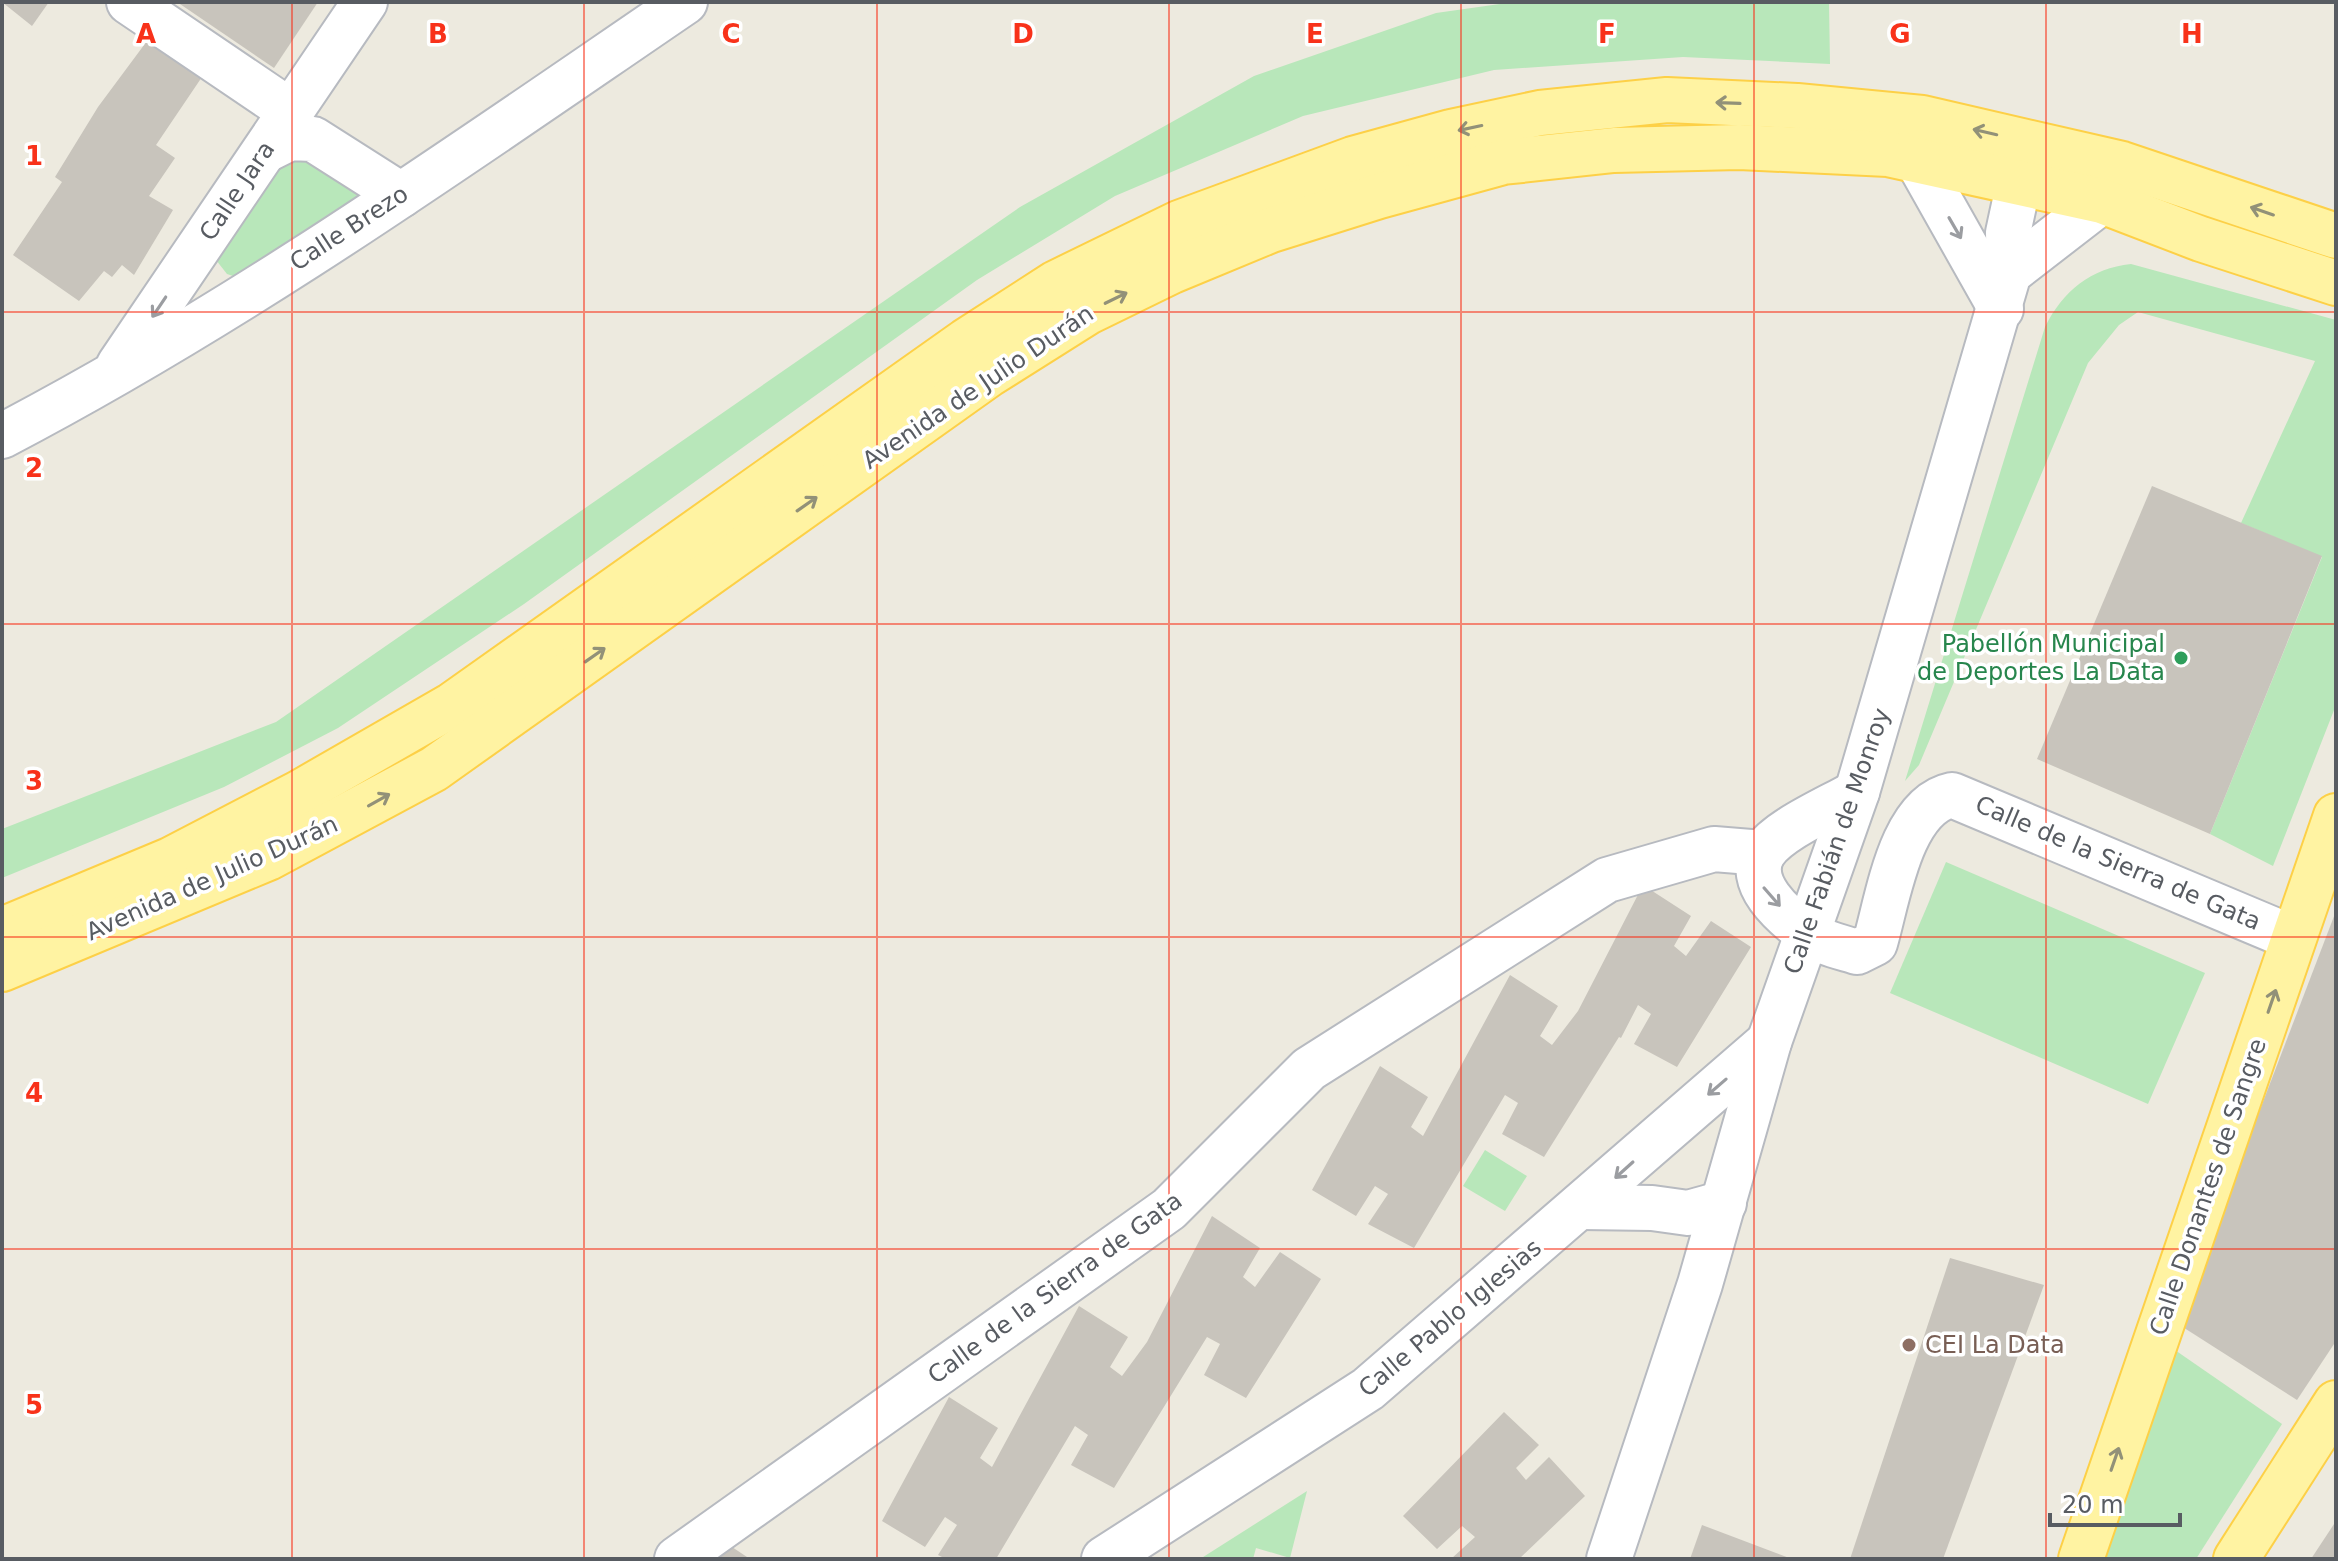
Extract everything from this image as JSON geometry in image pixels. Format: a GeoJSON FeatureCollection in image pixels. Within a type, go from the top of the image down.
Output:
{"type":"FeatureCollection","features":[{"type":"Feature","properties":{"kind":"main road","name":"Avenida de Julio Durán"},"geometry":{"type":"LineString","coordinates":[[2,930],[170,860],[399,737],[501,673],[966,341],[1056,283],[1179,223],[1353,159],[1451,132],[1540,113],[1667,100],[1797,106],[1922,118],[2061,150],[2201,239],[2336,283]]}},
{"type":"Feature","properties":{"kind":"main road","name":"Avenida de Julio Durán"},"geometry":{"type":"LineString","coordinates":[[2,969],[268,858],[434,769],[988,375],[1088,312],[1172,271],[1271,230],[1503,162],[1614,150],[1739,147],[1888,154],[2019,182],[2112,182],[2336,236]]}},
{"type":"Feature","properties":{"kind":"main road","name":"Calle Donantes de Sangre"},"geometry":{"type":"LineString","coordinates":[[2081,1559],[2336,816]]}},
{"type":"Feature","properties":{"kind":"main road"},"geometry":{"type":"LineString","coordinates":[[2236,1559],[2336,1403]]}},
{"type":"Feature","properties":{"kind":"street"},"geometry":{"type":"LineString","coordinates":[[129,2],[302,93],[330,147]]}},
{"type":"Feature","properties":{"kind":"street","name":"Calle Jara"},"geometry":{"type":"LineString","coordinates":[[109,380],[365,2]]}},
{"type":"Feature","properties":{"kind":"street","name":"Calle Brezo"},"geometry":{"type":"LineString","coordinates":[[2,436],[109,380],[401,195],[685,2]]}},
{"type":"Feature","properties":{"kind":"street"},"geometry":{"type":"LineString","coordinates":[[266,150],[290,138],[313,139],[401,195]]}},
{"type":"Feature","properties":{"kind":"street"},"geometry":{"type":"LineString","coordinates":[[2019,182],[2061,150]]}},
{"type":"Feature","properties":{"kind":"street"},"geometry":{"type":"LineString","coordinates":[[1917,160],[2005,291],[2112,182]]}},
{"type":"Feature","properties":{"kind":"street","name":"Calle Fabián de Monroy"},"geometry":{"type":"LineString","coordinates":[[1609,1559],[1700,1284],[1769,1042],[1857,792],[2005,291],[2008,233],[2019,182]]}},
{"type":"Feature","properties":{"kind":"street"},"geometry":{"type":"LineString","coordinates":[[200,247],[197,267],[210,288],[245,294]]}},
{"type":"Feature","properties":{"kind":"street"},"geometry":{"type":"LineString","coordinates":[[1807,933],[1766,894],[1758,867],[1763,853],[1777,839],[1857,792]]}},
{"type":"Feature","properties":{"kind":"street","name":"Calle de la Sierra de Gata"},"geometry":{"type":"LineString","coordinates":[[1807,933],[1857,952],[1875,943],[1908,830],[1930,804],[1952,795],[2293,938]]}},
{"type":"Feature","properties":{"kind":"street","name":"Calle de la Sierra de Gata"},"geometry":{"type":"LineString","coordinates":[[677,1559],[1169,1209],[1309,1069],[1607,880],[1714,849],[1763,853]]}},
{"type":"Feature","properties":{"kind":"street","name":"Calle Pablo Iglesias"},"geometry":{"type":"LineString","coordinates":[[1104,1559],[1368,1389],[1582,1207],[1769,1042]]}},
{"type":"Feature","properties":{"kind":"street"},"geometry":{"type":"LineString","coordinates":[[1582,1207],[1652,1208],[1688,1213],[1728,1186],[1719,1143],[1701,1131],[1665,1133]]}},
{"type":"Feature","properties":{"kind":"street"},"geometry":{"type":"LineString","coordinates":[[1652,1208],[1700,1284]]}},
{"type":"Feature","properties":{"kind":"green space"},"geometry":{"type":"Polygon","coordinates":[[[1514,2],[1829,2],[1830,64],[1683,57],[1494,70],[1303,116],[1115,196],[977,280],[524,604],[338,728],[224,787],[2,878],[2,829],[276,722],[1020,207],[1254,76],[1436,13],[1514,2]]]}},
{"type":"Feature","properties":{"kind":"green space"},"geometry":{"type":"Polygon","coordinates":[[[305,150],[361,191],[355,203],[236,277],[227,274],[216,260],[283,159],[305,150]]]}},
{"type":"Feature","properties":{"kind":"green space"},"geometry":{"type":"Polygon","coordinates":[[[2131,264],[2336,320],[2336,705],[2273,866],[2210,834],[2322,557],[2241,523],[2315,361],[2138,312],[2119,325],[2088,363],[1919,765],[1905,781],[2045,327],[2060,303],[2080,284],[2103,270],[2131,264]]]}},
{"type":"Feature","properties":{"kind":"green space"},"geometry":{"type":"Polygon","coordinates":[[[1946,862],[2205,973],[2148,1104],[1890,993],[1946,862]]]}},
{"type":"Feature","properties":{"kind":"green space"},"geometry":{"type":"Polygon","coordinates":[[[1485,1150],[1527,1176],[1505,1211],[1463,1186],[1485,1150]]]}},
{"type":"Feature","properties":{"kind":"green space"},"geometry":{"type":"Polygon","coordinates":[[[2172,1348],[2282,1424],[2196,1559],[2103,1559],[2172,1348]]]}},
{"type":"Feature","properties":{"kind":"green space"},"geometry":{"type":"Polygon","coordinates":[[[1307,1491],[1290,1558],[1256,1548],[1253,1559],[1200,1559],[1307,1491]]]}},
{"type":"Feature","properties":{"kind":"building"},"geometry":{"type":"Polygon","coordinates":[[[2,2],[49,2],[32,26],[2,2]]]}},
{"type":"Feature","properties":{"kind":"building"},"geometry":{"type":"Polygon","coordinates":[[[177,2],[318,2],[274,68],[177,2]]]}},
{"type":"Feature","properties":{"kind":"building"},"geometry":{"type":"Polygon","coordinates":[[[147,41],[204,74],[156,145],[175,158],[149,196],[173,210],[134,275],[122,265],[112,277],[104,271],[79,301],[13,255],[62,182],[55,177],[98,107],[147,41]]]}},
{"type":"Feature","properties":{"kind":"building","name":"Pabellón Municipal de Deportes La Data"},"geometry":{"type":"Polygon","coordinates":[[[2152,486],[2322,556],[2210,834],[2037,759],[2152,486]]]}},
{"type":"Feature","properties":{"kind":"building"},"geometry":{"type":"Polygon","coordinates":[[[1643,885],[1691,916],[1674,946],[1686,956],[1711,921],[1751,947],[1677,1067],[1634,1044],[1651,1014],[1638,1005],[1621,1038],[1544,1157],[1502,1134],[1518,1103],[1505,1095],[1414,1248],[1368,1224],[1388,1194],[1375,1186],[1356,1216],[1312,1190],[1380,1066],[1428,1097],[1411,1127],[1423,1136],[1510,975],[1558,1006],[1540,1036],[1552,1045],[1578,1011],[1643,885]]]}},
{"type":"Feature","properties":{"kind":"building"},"geometry":{"type":"Polygon","coordinates":[[[2336,911],[2336,1341],[2297,1400],[2178,1324],[2336,911]]]}},
{"type":"Feature","properties":{"kind":"building"},"geometry":{"type":"Polygon","coordinates":[[[1212,1216],[1260,1248],[1243,1277],[1255,1287],[1280,1252],[1321,1279],[1246,1398],[1204,1375],[1220,1344],[1207,1337],[1114,1488],[1071,1465],[1088,1435],[1075,1426],[996,1559],[946,1559],[938,1555],[957,1525],[945,1517],[925,1547],[882,1521],[949,1397],[998,1428],[980,1458],[992,1467],[1079,1306],[1128,1337],[1110,1367],[1122,1376],[1147,1342],[1212,1216]]]}},
{"type":"Feature","properties":{"kind":"building"},"geometry":{"type":"Polygon","coordinates":[[[1950,1258],[2044,1285],[1943,1559],[1850,1559],[1950,1258]]]}},
{"type":"Feature","properties":{"kind":"building"},"geometry":{"type":"Polygon","coordinates":[[[1504,1412],[1539,1445],[1516,1468],[1526,1480],[1549,1457],[1585,1496],[1519,1559],[1451,1559],[1475,1537],[1462,1526],[1437,1549],[1403,1516],[1504,1412]]]}},
{"type":"Feature","properties":{"kind":"building"},"geometry":{"type":"Polygon","coordinates":[[[2336,1521],[2336,1559],[2311,1559],[2336,1521]]]}},
{"type":"Feature","properties":{"kind":"building"},"geometry":{"type":"Polygon","coordinates":[[[1702,1525],[1792,1559],[1690,1559],[1702,1525]]]}},
{"type":"Feature","properties":{"kind":"building"},"geometry":{"type":"Polygon","coordinates":[[[726,1543],[750,1559],[717,1559],[726,1543]]]}},
{"type":"Feature","properties":{"kind":"place","name":"Pabellón Municipal de Deportes La Data"},"geometry":{"type":"Point","coordinates":[2181,658]}},
{"type":"Feature","properties":{"kind":"place","name":"CEI La Data"},"geometry":{"type":"Point","coordinates":[1909,1345]}}]}
